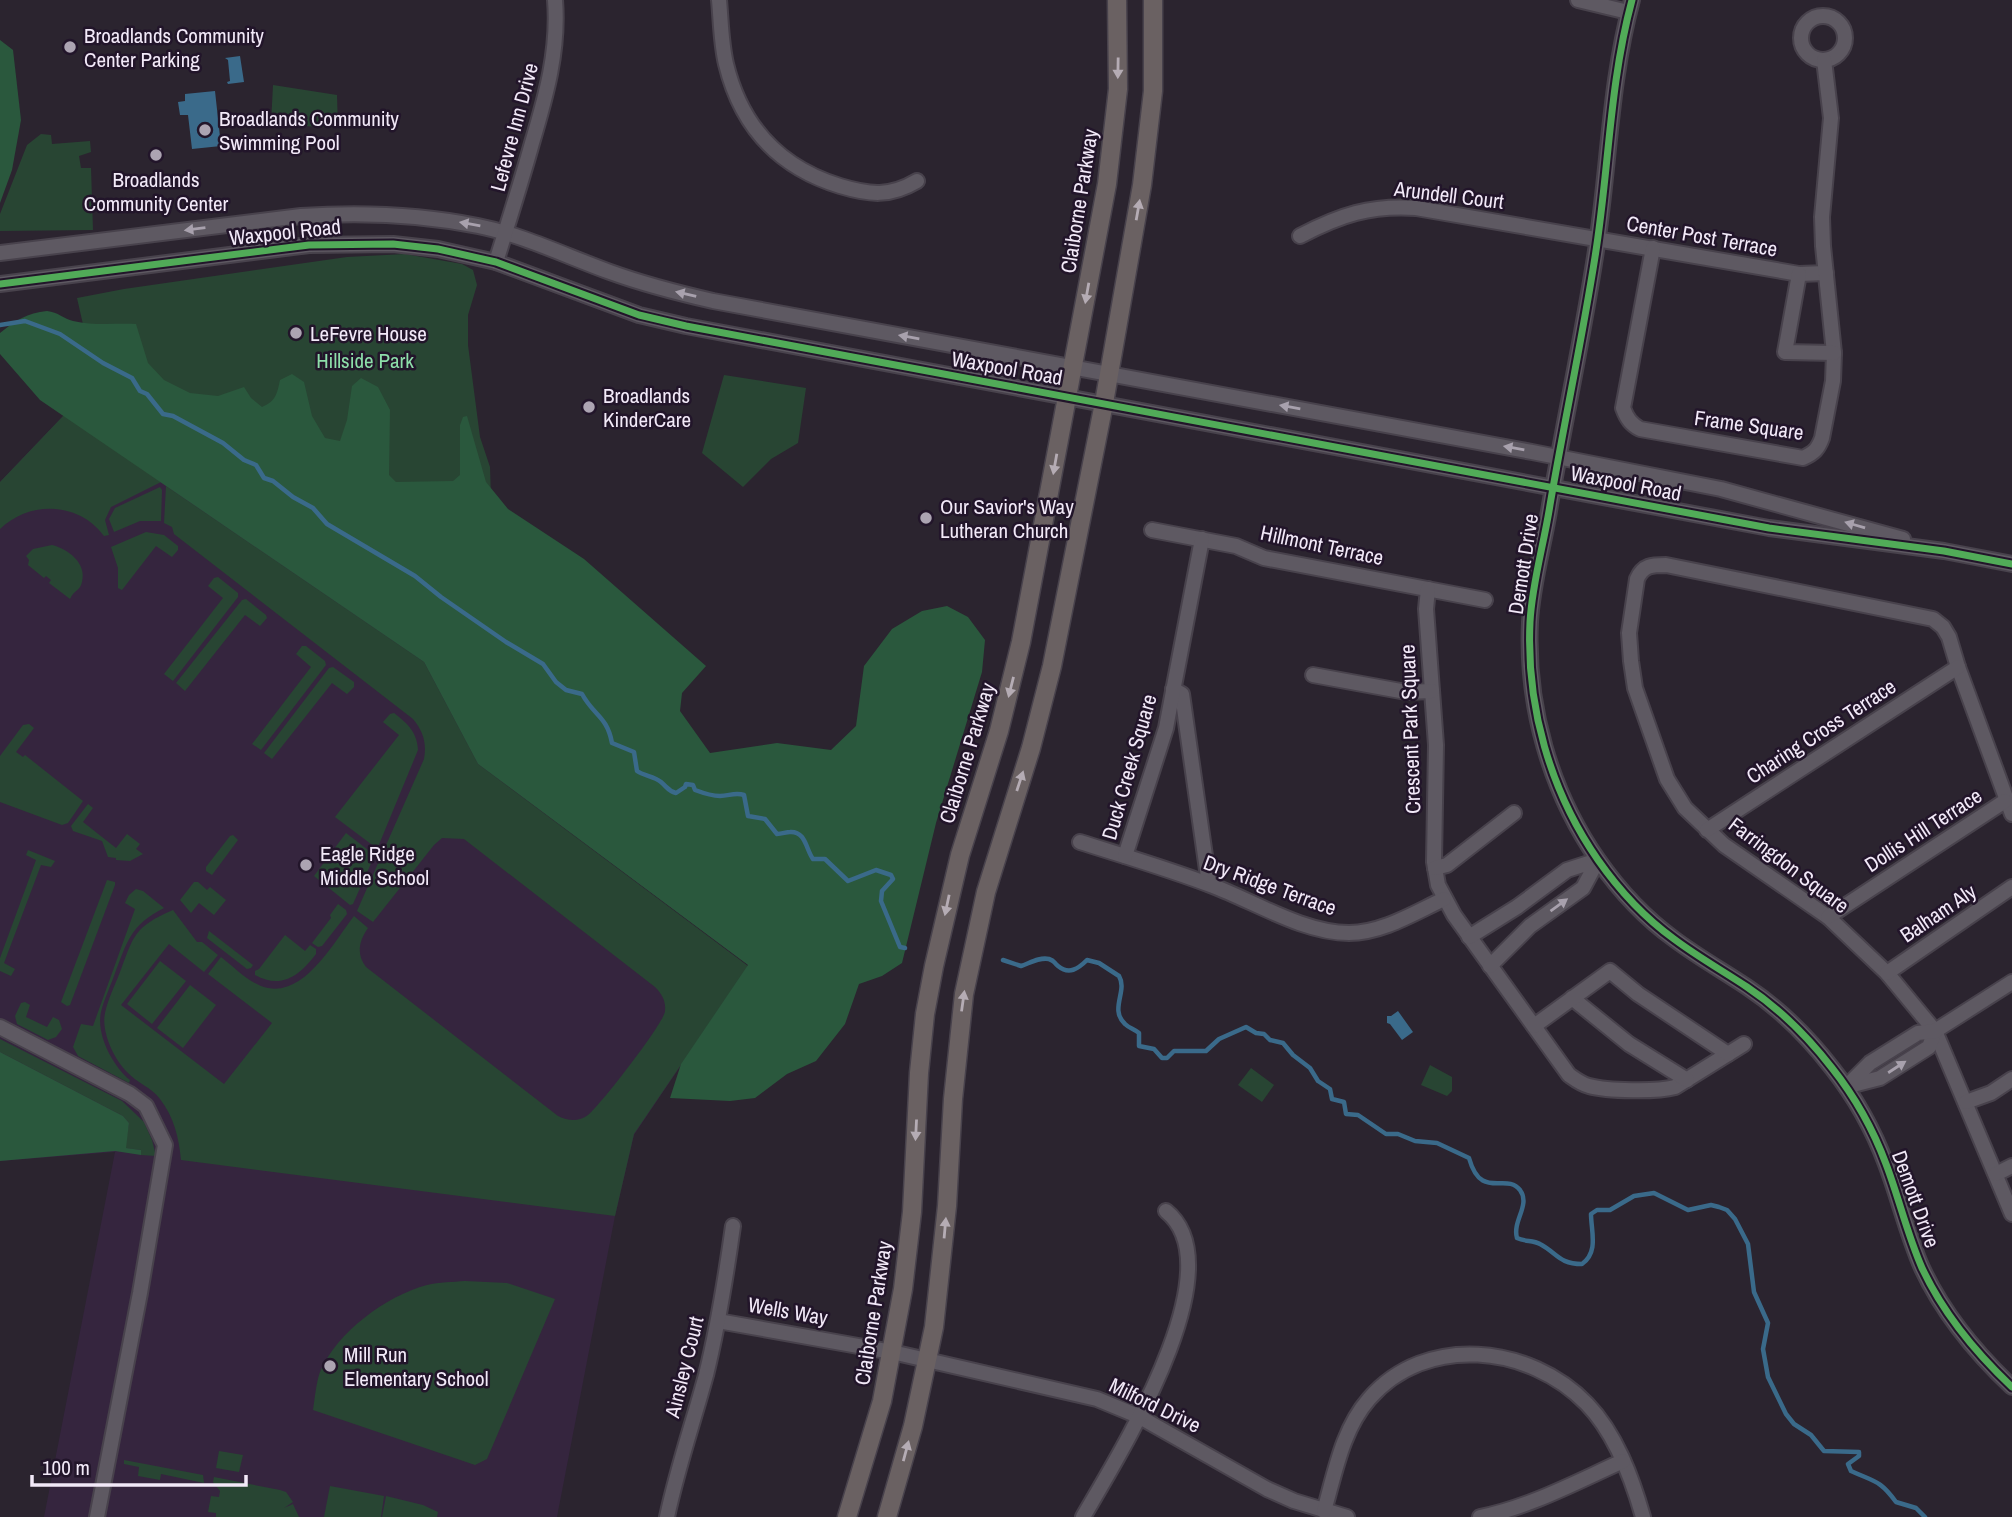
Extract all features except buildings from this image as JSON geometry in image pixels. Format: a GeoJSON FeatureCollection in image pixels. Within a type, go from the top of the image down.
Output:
{"type":"FeatureCollection","features":[{"type":"Feature","properties":{"kind":"main road","name":"Claiborne Parkway"},"geometry":{"type":"LineString","coordinates":[[847,1517],[874,1433],[892,1352],[908,1253],[919,1073],[932,978],[960,855],[999,731],[1021,642],[1107,184],[1118,89],[1117,0]]}},
{"type":"Feature","properties":{"kind":"main road"},"geometry":{"type":"LineString","coordinates":[[887,1517],[913,1426],[928,1360],[941,1275],[953,1099],[964,994],[986,892],[1031,748],[1052,666],[1104,403],[1149,134],[1154,58],[1153,0]]}},
{"type":"Feature","properties":{"kind":"street","name":"Lefevre Inn Drive"},"geometry":{"type":"LineString","coordinates":[[496,262],[549,86],[555,54],[555,0]]}},
{"type":"Feature","properties":{"kind":"street"},"geometry":{"type":"LineString","coordinates":[[719,0],[726,61],[732,83],[748,118],[776,153],[815,177],[863,191],[900,191],[917,181]]}},
{"type":"Feature","properties":{"kind":"street"},"geometry":{"type":"LineString","coordinates":[[1578,0],[1630,6]]}},
{"type":"Feature","properties":{"kind":"street","name":"Demott Drive"},"geometry":{"type":"LineString","coordinates":[[1630,6],[1611,109],[1598,239],[1530,621],[1530,660],[1540,731],[1560,793],[1578,828],[1598,860],[1641,911],[1671,937],[1778,1010],[1805,1036],[1846,1087],[1863,1114],[1881,1152],[1908,1233],[1929,1281],[1961,1332],[2012,1387]]}},
{"type":"Feature","properties":{"kind":"street","name":"Frame Square"},"geometry":{"type":"LineString","coordinates":[[1653,248],[1623,408],[1632,425],[1640,429],[1803,458],[1812,454],[1819,447],[1822,438],[1833,381],[1834,353],[1822,217],[1831,118],[1824,60]]}},
{"type":"Feature","properties":{"kind":"street","name":"Arundell Court"},"geometry":{"type":"LineString","coordinates":[[1300,236],[1356,212],[1396,206],[1598,239]]}},
{"type":"Feature","properties":{"kind":"street","name":"Waxpool Road"},"geometry":{"type":"LineString","coordinates":[[0,253],[301,216],[351,213],[447,220],[505,233],[614,273],[682,293],[1721,489],[1944,551]]}},
{"type":"Feature","properties":{"kind":"street","name":"Center Post Terrace"},"geometry":{"type":"LineString","coordinates":[[1598,239],[1799,274],[1826,273]]}},
{"type":"Feature","properties":{"kind":"street","name":"Waxpool Road"},"geometry":{"type":"LineString","coordinates":[[0,284],[309,245],[393,244],[438,249],[496,262],[639,315],[686,326],[1769,528],[1944,551],[2012,564]]}},
{"type":"Feature","properties":{"kind":"street","name":"Center Post Terrace"},"geometry":{"type":"LineString","coordinates":[[1799,274],[1785,352],[1834,353]]}},
{"type":"Feature","properties":{"kind":"street","name":"Hillmont Terrace"},"geometry":{"type":"LineString","coordinates":[[1152,530],[1236,546],[1264,558],[1485,600]]}},
{"type":"Feature","properties":{"kind":"street","name":"Duck Creek Square"},"geometry":{"type":"LineString","coordinates":[[1125,856],[1160,751],[1202,540]]}},
{"type":"Feature","properties":{"kind":"street","name":"Farringdon Square"},"geometry":{"type":"LineString","coordinates":[[2009,808],[1958,667],[1950,637],[1943,627],[1933,620],[1666,565],[1648,565],[1640,571],[1629,633],[1635,688],[1667,779],[1685,808],[1707,830],[1724,845],[1828,917],[1887,973],[1936,1031],[2012,1214]]}},
{"type":"Feature","properties":{"kind":"street","name":"Crescent Park Square"},"geometry":{"type":"LineString","coordinates":[[1428,589],[1426,609],[1436,745],[1435,868],[1444,899],[1469,937],[1569,1075],[1580,1083],[1592,1087],[1663,1091],[1687,1080],[1744,1044]]}},
{"type":"Feature","properties":{"kind":"street","name":"Charing Cross Terrace"},"geometry":{"type":"LineString","coordinates":[[1707,830],[1958,667]]}},
{"type":"Feature","properties":{"kind":"street"},"geometry":{"type":"LineString","coordinates":[[1313,675],[1406,692],[1432,691]]}},
{"type":"Feature","properties":{"kind":"street","name":"Duck Creek Square"},"geometry":{"type":"LineString","coordinates":[[1173,689],[1182,694],[1188,723],[1209,884]]}},
{"type":"Feature","properties":{"kind":"street","name":"Dollis Hill Terrace"},"geometry":{"type":"LineString","coordinates":[[1828,917],[2009,808]]}},
{"type":"Feature","properties":{"kind":"street"},"geometry":{"type":"LineString","coordinates":[[1435,868],[1447,864],[1514,813]]}},
{"type":"Feature","properties":{"kind":"street","name":"Dry Ridge Terrace"},"geometry":{"type":"LineString","coordinates":[[1080,842],[1209,884],[1312,928],[1331,932],[1370,931],[1444,899]]}},
{"type":"Feature","properties":{"kind":"street"},"geometry":{"type":"LineString","coordinates":[[1469,937],[1517,907],[1567,870],[1598,860]]}},
{"type":"Feature","properties":{"kind":"street"},"geometry":{"type":"LineString","coordinates":[[1490,966],[1530,926],[1583,888],[1598,860]]}},
{"type":"Feature","properties":{"kind":"street","name":"Balham Aly"},"geometry":{"type":"LineString","coordinates":[[1887,973],[2012,887]]}},
{"type":"Feature","properties":{"kind":"street"},"geometry":{"type":"LineString","coordinates":[[1517,907],[1530,926]]}},
{"type":"Feature","properties":{"kind":"street"},"geometry":{"type":"LineString","coordinates":[[1534,1026],[1610,971],[1638,994],[1728,1054]]}},
{"type":"Feature","properties":{"kind":"street"},"geometry":{"type":"LineString","coordinates":[[1846,1087],[1880,1078],[1890,1072],[1929,1047],[1936,1031],[2012,982]]}},
{"type":"Feature","properties":{"kind":"street"},"geometry":{"type":"LineString","coordinates":[[1573,998],[1629,1044],[1687,1080]]}},
{"type":"Feature","properties":{"kind":"street"},"geometry":{"type":"LineString","coordinates":[[0,1027],[130,1094],[146,1106],[164,1145],[140,1293],[97,1517]]}},
{"type":"Feature","properties":{"kind":"street"},"geometry":{"type":"LineString","coordinates":[[1966,1102],[1991,1093],[2012,1079]]}},
{"type":"Feature","properties":{"kind":"street"},"geometry":{"type":"LineString","coordinates":[[1996,1174],[2012,1166]]}},
{"type":"Feature","properties":{"kind":"street"},"geometry":{"type":"LineString","coordinates":[[1083,1517],[1138,1416],[1175,1338],[1187,1285],[1184,1233],[1177,1219],[1167,1211]]}},
{"type":"Feature","properties":{"kind":"street","name":"Ainsley Court"},"geometry":{"type":"LineString","coordinates":[[667,1517],[718,1321],[733,1226]]}},
{"type":"Feature","properties":{"kind":"street","name":"Wells Way"},"geometry":{"type":"LineString","coordinates":[[718,1321],[892,1352]]}},
{"type":"Feature","properties":{"kind":"street","name":"Milford Drive"},"geometry":{"type":"LineString","coordinates":[[892,1352],[1097,1399],[1138,1416],[1267,1489],[1324,1511],[1348,1517]]}},
{"type":"Feature","properties":{"kind":"street"},"geometry":{"type":"LineString","coordinates":[[1324,1511],[1346,1436],[1368,1400],[1400,1373],[1426,1361],[1455,1354],[1477,1354],[1503,1357],[1550,1375],[1587,1405],[1603,1424],[1623,1461],[1643,1517]]}},
{"type":"Feature","properties":{"kind":"street"},"geometry":{"type":"LineString","coordinates":[[1480,1517],[1545,1496],[1623,1461]]}},
{"type":"Feature","properties":{"kind":"shaded area","name":"Eagle Ridge Middle School"},"geometry":{"type":"Polygon","coordinates":[[[64,415],[424,662],[478,764],[748,966],[634,1135],[615,1216],[557,1517],[44,1517],[115,1152],[0,1161],[0,482],[64,415]]]}},
{"type":"Feature","properties":{"kind":"green space"},"geometry":{"type":"Polygon","coordinates":[[[0,40],[13,50],[21,120],[12,170],[0,203],[0,40]]]}},
{"type":"Feature","properties":{"kind":"green space"},"geometry":{"type":"Polygon","coordinates":[[[273,85],[337,95],[338,128],[271,124],[273,85]]]}},
{"type":"Feature","properties":{"kind":"green space"},"geometry":{"type":"Polygon","coordinates":[[[41,134],[51,135],[52,144],[90,141],[91,152],[79,156],[81,168],[91,168],[93,230],[0,231],[0,214],[27,145],[41,134]]]}},
{"type":"Feature","properties":{"kind":"green space","name":"Hillside Park"},"geometry":{"type":"Polygon","coordinates":[[[405,254],[462,264],[473,270],[477,285],[468,315],[468,345],[480,437],[490,467],[491,498],[429,503],[90,355],[77,298],[347,257],[405,254]]]}},
{"type":"Feature","properties":{"kind":"green space"},"geometry":{"type":"Polygon","coordinates":[[[47,311],[81,323],[136,324],[148,363],[164,380],[190,393],[218,396],[244,387],[251,398],[262,407],[275,396],[280,380],[292,374],[304,382],[312,416],[325,438],[340,441],[347,420],[352,386],[361,378],[378,387],[390,410],[389,475],[396,482],[453,481],[460,475],[460,425],[463,417],[467,416],[486,482],[508,509],[584,559],[706,666],[682,693],[680,711],[710,753],[777,743],[831,750],[856,726],[864,666],[892,629],[922,611],[947,606],[968,617],[985,640],[982,672],[936,823],[902,963],[882,976],[859,984],[845,1024],[816,1061],[787,1074],[755,1098],[730,1101],[670,1098],[681,1064],[748,965],[478,764],[424,662],[40,400],[0,354],[0,333],[22,318],[47,311]]]}},
{"type":"Feature","properties":{"kind":"green space"},"geometry":{"type":"Polygon","coordinates":[[[724,375],[806,388],[798,443],[771,459],[743,487],[702,453],[724,375]]]}},
{"type":"Feature","properties":{"kind":"green space"},"geometry":{"type":"Polygon","coordinates":[[[64,415],[161,482],[111,507],[105,520],[109,535],[104,536],[81,516],[54,509],[25,513],[0,529],[0,482],[64,415]]]}},
{"type":"Feature","properties":{"kind":"green space"},"geometry":{"type":"Polygon","coordinates":[[[166,486],[424,662],[478,764],[748,966],[634,1134],[615,1216],[181,1160],[175,1128],[165,1106],[156,1095],[122,1067],[110,1045],[105,1028],[105,1013],[110,997],[137,934],[150,922],[173,910],[197,942],[202,942],[218,955],[204,972],[169,944],[121,1005],[224,1084],[272,1023],[208,974],[221,957],[245,977],[261,986],[276,989],[290,986],[315,967],[354,916],[368,928],[360,947],[366,967],[558,1116],[566,1119],[581,1119],[594,1109],[644,1047],[665,1011],[663,998],[655,987],[464,839],[442,838],[434,845],[373,922],[357,911],[424,759],[422,733],[413,719],[174,534],[172,527],[164,523],[166,486]]]}},
{"type":"Feature","properties":{"kind":"green space"},"geometry":{"type":"Polygon","coordinates":[[[160,487],[161,521],[140,521],[114,532],[109,519],[115,508],[160,487]]]}},
{"type":"Feature","properties":{"kind":"green space"},"geometry":{"type":"Polygon","coordinates":[[[146,532],[164,535],[178,546],[178,550],[172,557],[156,546],[122,590],[118,588],[118,568],[111,547],[146,532]]]}},
{"type":"Feature","properties":{"kind":"green space"},"geometry":{"type":"Polygon","coordinates":[[[52,545],[70,553],[82,569],[81,585],[70,599],[49,583],[51,580],[46,576],[44,578],[28,565],[26,556],[33,549],[52,545]]]}},
{"type":"Feature","properties":{"kind":"green space"},"geometry":{"type":"Polygon","coordinates":[[[218,577],[238,593],[238,597],[173,681],[164,674],[223,598],[208,586],[218,577]]]}},
{"type":"Feature","properties":{"kind":"green space"},"geometry":{"type":"Polygon","coordinates":[[[246,599],[267,618],[260,626],[245,615],[185,691],[176,683],[242,600],[246,599]]]}},
{"type":"Feature","properties":{"kind":"green space"},"geometry":{"type":"Polygon","coordinates":[[[302,646],[306,646],[325,661],[326,665],[261,750],[252,744],[311,667],[296,654],[302,646]]]}},
{"type":"Feature","properties":{"kind":"green space"},"geometry":{"type":"Polygon","coordinates":[[[333,667],[354,682],[354,687],[347,694],[332,683],[272,759],[264,753],[329,668],[333,667]]]}},
{"type":"Feature","properties":{"kind":"green space"},"geometry":{"type":"Polygon","coordinates":[[[394,713],[411,729],[418,750],[378,847],[375,847],[335,817],[399,735],[383,722],[394,713]]]}},
{"type":"Feature","properties":{"kind":"green space"},"geometry":{"type":"Polygon","coordinates":[[[29,724],[34,728],[16,752],[23,757],[25,755],[83,801],[68,823],[62,825],[0,802],[0,756],[23,725],[29,724]]]}},
{"type":"Feature","properties":{"kind":"green space"},"geometry":{"type":"Polygon","coordinates":[[[88,804],[93,808],[83,822],[116,848],[127,834],[140,844],[136,849],[143,854],[130,861],[116,860],[108,857],[102,841],[73,831],[71,826],[88,804]]]}},
{"type":"Feature","properties":{"kind":"green space"},"geometry":{"type":"Polygon","coordinates":[[[346,833],[372,853],[373,859],[353,904],[350,905],[314,876],[346,833]]]}},
{"type":"Feature","properties":{"kind":"green space"},"geometry":{"type":"Polygon","coordinates":[[[233,835],[238,840],[212,875],[206,871],[206,867],[233,835]]]}},
{"type":"Feature","properties":{"kind":"green space"},"geometry":{"type":"Polygon","coordinates":[[[28,850],[55,861],[51,867],[41,865],[4,963],[15,969],[11,976],[0,971],[0,958],[36,860],[26,855],[28,850]]]}},
{"type":"Feature","properties":{"kind":"green space"},"geometry":{"type":"Polygon","coordinates":[[[107,880],[115,882],[115,885],[70,1005],[67,1006],[61,1002],[107,880]]]}},
{"type":"Feature","properties":{"kind":"green space"},"geometry":{"type":"Polygon","coordinates":[[[194,882],[207,890],[210,887],[226,900],[214,915],[199,903],[191,913],[180,900],[194,882]]]}},
{"type":"Feature","properties":{"kind":"green space"},"geometry":{"type":"Polygon","coordinates":[[[136,889],[143,891],[164,908],[144,921],[131,936],[105,998],[100,1021],[107,1049],[130,1080],[129,1083],[78,1056],[73,1047],[81,1024],[93,1026],[135,909],[125,903],[136,889]]]}},
{"type":"Feature","properties":{"kind":"green space"},"geometry":{"type":"Polygon","coordinates":[[[338,904],[347,914],[322,946],[318,947],[312,943],[338,904]]]}},
{"type":"Feature","properties":{"kind":"green space"},"geometry":{"type":"Polygon","coordinates":[[[209,931],[253,965],[251,968],[247,969],[207,938],[209,931]]]}},
{"type":"Feature","properties":{"kind":"green space"},"geometry":{"type":"Polygon","coordinates":[[[285,935],[305,951],[310,945],[316,949],[316,954],[304,968],[290,978],[274,981],[255,975],[255,971],[285,935]]]}},
{"type":"Feature","properties":{"kind":"green space"},"geometry":{"type":"Polygon","coordinates":[[[160,961],[186,981],[152,1024],[127,1004],[160,961]]]}},
{"type":"Feature","properties":{"kind":"green space"},"geometry":{"type":"Polygon","coordinates":[[[190,985],[216,1005],[183,1048],[157,1028],[190,985]]]}},
{"type":"Feature","properties":{"kind":"green space"},"geometry":{"type":"Polygon","coordinates":[[[21,1003],[30,1005],[26,1017],[47,1027],[53,1017],[59,1020],[62,1029],[56,1037],[48,1040],[17,1024],[15,1016],[21,1003]]]}},
{"type":"Feature","properties":{"kind":"green space"},"geometry":{"type":"Polygon","coordinates":[[[0,1039],[122,1101],[144,1122],[156,1156],[141,1155],[141,1150],[125,1148],[129,1123],[123,1116],[0,1052],[0,1039]]]}},
{"type":"Feature","properties":{"kind":"green space"},"geometry":{"type":"Polygon","coordinates":[[[0,1052],[123,1116],[129,1123],[126,1148],[141,1150],[141,1155],[115,1151],[0,1161],[0,1052]]]}},
{"type":"Feature","properties":{"kind":"green space"},"geometry":{"type":"Polygon","coordinates":[[[1430,1065],[1452,1077],[1452,1091],[1447,1096],[1421,1085],[1430,1065]]]}},
{"type":"Feature","properties":{"kind":"green space"},"geometry":{"type":"Polygon","coordinates":[[[1251,1068],[1274,1085],[1262,1102],[1238,1085],[1251,1068]]]}},
{"type":"Feature","properties":{"kind":"green space"},"geometry":{"type":"Polygon","coordinates":[[[465,1281],[507,1283],[555,1299],[487,1459],[475,1465],[313,1410],[320,1372],[328,1357],[338,1343],[365,1318],[411,1290],[432,1284],[465,1281]]]}},
{"type":"Feature","properties":{"kind":"green space"},"geometry":{"type":"Polygon","coordinates":[[[219,1451],[243,1455],[239,1472],[216,1468],[219,1451]]]}},
{"type":"Feature","properties":{"kind":"green space"},"geometry":{"type":"Polygon","coordinates":[[[124,1460],[203,1475],[204,1483],[161,1474],[160,1480],[138,1476],[139,1467],[124,1464],[124,1460]]]}},
{"type":"Feature","properties":{"kind":"green space"},"geometry":{"type":"Polygon","coordinates":[[[214,1477],[286,1492],[293,1502],[284,1508],[293,1504],[299,1517],[216,1517],[216,1513],[208,1512],[211,1496],[219,1497],[220,1491],[213,1482],[214,1477]]]}},
{"type":"Feature","properties":{"kind":"green space"},"geometry":{"type":"Polygon","coordinates":[[[330,1486],[384,1496],[381,1517],[324,1517],[330,1486]]]}},
{"type":"Feature","properties":{"kind":"green space"},"geometry":{"type":"Polygon","coordinates":[[[386,1496],[423,1505],[438,1512],[437,1517],[382,1517],[386,1496]]]}},
{"type":"Feature","properties":{"kind":"water"},"geometry":{"type":"Polygon","coordinates":[[[240,56],[244,82],[228,84],[228,60],[225,58],[240,56]]]}},
{"type":"Feature","properties":{"kind":"water","name":"Broadlands Community Swimming Pool"},"geometry":{"type":"Polygon","coordinates":[[[215,91],[221,146],[192,149],[188,115],[180,115],[178,102],[185,101],[185,94],[215,91]]]}},
{"type":"Feature","properties":{"kind":"water"},"geometry":{"type":"Polygon","coordinates":[[[1398,1011],[1413,1032],[1402,1040],[1387,1023],[1387,1016],[1398,1011]]]}},
{"type":"Feature","properties":{"kind":"waterway"},"geometry":{"type":"LineString","coordinates":[[0,325],[25,321],[60,334],[103,363],[132,378],[140,391],[147,394],[163,414],[173,416],[223,443],[244,460],[256,465],[264,478],[273,481],[313,508],[327,524],[415,576],[506,642],[543,664],[556,682],[566,690],[582,694],[607,727],[612,743],[634,752],[637,771],[658,780],[676,793],[686,784],[710,795],[744,795],[748,816],[765,819],[777,834],[790,832],[799,835],[813,859],[825,859],[848,881],[876,870],[891,875],[893,879],[882,891],[881,901],[900,947],[905,948]]}},
{"type":"Feature","properties":{"kind":"waterway"},"geometry":{"type":"LineString","coordinates":[[1003,960],[1021,966],[1049,959],[1066,970],[1077,968],[1087,960],[1099,963],[1119,976],[1119,1012],[1127,1025],[1139,1033],[1139,1046],[1154,1049],[1162,1058],[1167,1058],[1174,1051],[1206,1051],[1219,1039],[1246,1027],[1264,1034],[1270,1040],[1283,1043],[1310,1068],[1318,1081],[1330,1089],[1332,1099],[1344,1102],[1346,1114],[1358,1115],[1386,1134],[1437,1143],[1469,1158],[1480,1179],[1514,1185],[1523,1196],[1517,1238],[1540,1244],[1568,1262],[1582,1264],[1591,1254],[1591,1214],[1597,1210],[1610,1210],[1634,1196],[1654,1193],[1688,1210],[1711,1205],[1727,1210],[1748,1244],[1754,1292],[1768,1323],[1763,1349],[1768,1377],[1786,1414],[1794,1424],[1811,1435],[1824,1451],[1859,1452],[1859,1456],[1848,1464],[1851,1471],[1876,1482],[1886,1489],[1896,1502],[1916,1508],[1925,1517]]}},
{"type":"Feature","properties":{"kind":"cycle path"},"geometry":{"type":"LineString","coordinates":[[1632,0],[1618,64],[1600,225],[1590,288],[1531,607],[1532,685],[1544,747],[1554,777],[1581,833],[1624,893],[1663,931],[1747,987],[1782,1014],[1813,1045],[1840,1079],[1863,1114],[1881,1151],[1907,1229],[1930,1285],[1961,1332],[2012,1387]]}},
{"type":"Feature","properties":{"kind":"cycle path"},"geometry":{"type":"LineString","coordinates":[[0,284],[309,245],[393,244],[438,249],[496,262],[639,315],[686,326],[1769,528],[1944,551],[2012,564]]}},
{"type":"Feature","properties":{"kind":"place","name":"Broadlands Community Center Parking"},"geometry":{"type":"Point","coordinates":[70,47]}},
{"type":"Feature","properties":{"kind":"place","name":"Broadlands Community Swimming Pool"},"geometry":{"type":"Point","coordinates":[205,130]}},
{"type":"Feature","properties":{"kind":"place","name":"Broadlands Community Center"},"geometry":{"type":"Point","coordinates":[156,155]}},
{"type":"Feature","properties":{"kind":"place","name":"LeFevre House"},"geometry":{"type":"Point","coordinates":[296,333]}},
{"type":"Feature","properties":{"kind":"place","name":"Broadlands KinderCare"},"geometry":{"type":"Point","coordinates":[589,407]}},
{"type":"Feature","properties":{"kind":"place","name":"Our Savior's Way Lutheran Church"},"geometry":{"type":"Point","coordinates":[926,518]}},
{"type":"Feature","properties":{"kind":"place","name":"Eagle Ridge Middle School"},"geometry":{"type":"Point","coordinates":[306,865]}},
{"type":"Feature","properties":{"kind":"place","name":"Mill Run Elementary School"},"geometry":{"type":"Point","coordinates":[330,1366]}}]}
